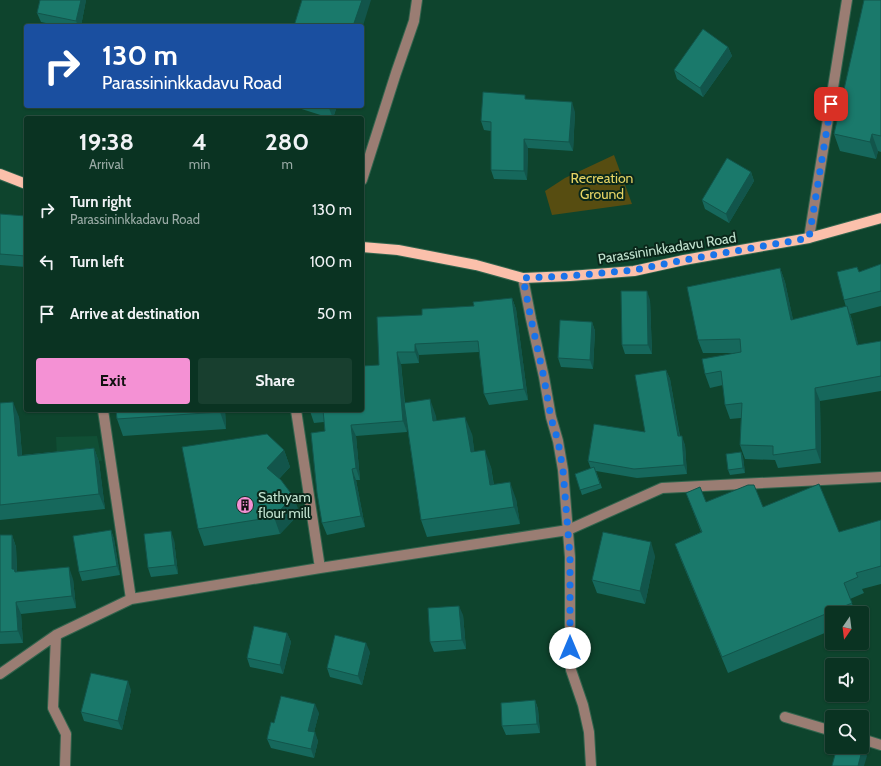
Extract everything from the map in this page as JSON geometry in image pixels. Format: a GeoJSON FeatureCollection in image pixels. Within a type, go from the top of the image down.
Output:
{"type":"FeatureCollection","features":[{"type":"Feature","properties":{"kind":"main road"},"geometry":{"type":"LineString","coordinates":[[0,174],[24,183]]}},
{"type":"Feature","properties":{"kind":"main road","name":"Parassininkkadavu Road"},"geometry":{"type":"LineString","coordinates":[[364,247],[398,250],[476,265],[523,278],[570,276],[634,270],[809,238],[881,218]]}},
{"type":"Feature","properties":{"kind":"street"},"geometry":{"type":"LineString","coordinates":[[364,174],[414,21],[417,0]]}},
{"type":"Feature","properties":{"kind":"street"},"geometry":{"type":"LineString","coordinates":[[809,238],[847,0]]}},
{"type":"Feature","properties":{"kind":"street"},"geometry":{"type":"LineString","coordinates":[[523,278],[563,470],[570,557],[571,670],[583,705],[590,732],[591,766]]}},
{"type":"Feature","properties":{"kind":"street"},"geometry":{"type":"LineString","coordinates":[[103,412],[131,599]]}},
{"type":"Feature","properties":{"kind":"street"},"geometry":{"type":"LineString","coordinates":[[296,412],[320,568]]}},
{"type":"Feature","properties":{"kind":"street"},"geometry":{"type":"LineString","coordinates":[[0,674],[56,636],[131,599],[568,530],[662,488],[881,477]]}},
{"type":"Feature","properties":{"kind":"street"},"geometry":{"type":"LineString","coordinates":[[56,636],[54,708],[66,734],[65,766]]}},
{"type":"Feature","properties":{"kind":"street"},"geometry":{"type":"LineString","coordinates":[[785,717],[825,729]]}},
{"type":"Feature","properties":{"kind":"street"},"geometry":{"type":"LineString","coordinates":[[869,741],[881,745]]}},
{"type":"Feature","properties":{"kind":"shaded area"},"geometry":{"type":"Polygon","coordinates":[[[97,436],[102,461],[57,457],[56,437],[97,436]]]}},
{"type":"Feature","properties":{"kind":"green space","name":"Recreation Ground"},"geometry":{"type":"Polygon","coordinates":[[[614,155],[632,204],[552,215],[545,191],[565,178],[614,155]]]}},
{"type":"Feature","properties":{"kind":"building"},"geometry":{"type":"Polygon","coordinates":[[[40,0],[81,0],[76,21],[37,13],[40,0]]]}},
{"type":"Feature","properties":{"kind":"building"},"geometry":{"type":"Polygon","coordinates":[[[302,0],[362,0],[354,24],[295,24],[302,0]]]}},
{"type":"Feature","properties":{"kind":"building"},"geometry":{"type":"Polygon","coordinates":[[[864,0],[881,0],[881,136],[872,134],[870,142],[834,134],[864,0]]]}},
{"type":"Feature","properties":{"kind":"building"},"geometry":{"type":"Polygon","coordinates":[[[703,29],[728,47],[700,88],[674,70],[703,29]]]}},
{"type":"Feature","properties":{"kind":"building"},"geometry":{"type":"Polygon","coordinates":[[[483,92],[525,95],[525,99],[572,102],[569,142],[524,139],[524,171],[491,170],[491,122],[481,121],[483,92]]]}},
{"type":"Feature","properties":{"kind":"building"},"geometry":{"type":"Polygon","coordinates":[[[727,158],[751,172],[726,214],[702,200],[727,158]]]}},
{"type":"Feature","properties":{"kind":"building"},"geometry":{"type":"Polygon","coordinates":[[[0,214],[24,216],[24,256],[0,254],[0,214]]]}},
{"type":"Feature","properties":{"kind":"building"},"geometry":{"type":"Polygon","coordinates":[[[881,264],[881,291],[844,300],[837,272],[857,267],[859,272],[881,264]]]}},
{"type":"Feature","properties":{"kind":"building"},"geometry":{"type":"Polygon","coordinates":[[[780,268],[791,320],[847,306],[857,345],[881,341],[881,376],[815,388],[816,449],[773,455],[773,446],[740,445],[742,403],[725,405],[721,371],[705,374],[702,359],[741,352],[740,339],[698,340],[687,287],[780,268]]]}},
{"type":"Feature","properties":{"kind":"building"},"geometry":{"type":"Polygon","coordinates":[[[621,291],[647,291],[648,345],[622,345],[621,291]]]}},
{"type":"Feature","properties":{"kind":"building"},"geometry":{"type":"Polygon","coordinates":[[[512,298],[524,389],[484,394],[478,341],[415,344],[415,352],[397,352],[403,421],[351,425],[356,468],[352,469],[361,516],[322,523],[317,493],[311,433],[325,431],[323,412],[364,412],[364,366],[379,365],[377,317],[422,315],[422,309],[474,306],[473,302],[512,298]]]}},
{"type":"Feature","properties":{"kind":"building"},"geometry":{"type":"Polygon","coordinates":[[[560,320],[592,322],[590,360],[558,358],[560,320]]]}},
{"type":"Feature","properties":{"kind":"building"},"geometry":{"type":"Polygon","coordinates":[[[666,370],[678,436],[682,436],[684,465],[634,469],[588,461],[594,424],[645,432],[635,375],[666,370]]]}},
{"type":"Feature","properties":{"kind":"building"},"geometry":{"type":"Polygon","coordinates":[[[430,399],[433,421],[465,417],[471,452],[485,450],[490,485],[510,482],[514,507],[421,520],[404,403],[430,399]]]}},
{"type":"Feature","properties":{"kind":"building"},"geometry":{"type":"Polygon","coordinates":[[[13,402],[18,456],[94,448],[99,494],[0,505],[0,403],[13,402]]]}},
{"type":"Feature","properties":{"kind":"building"},"geometry":{"type":"Polygon","coordinates":[[[116,412],[220,412],[117,419],[116,412]]]}},
{"type":"Feature","properties":{"kind":"building","name":"Sathyam flour mill"},"geometry":{"type":"Polygon","coordinates":[[[267,434],[284,450],[267,468],[281,480],[293,496],[274,517],[198,529],[182,447],[267,434]]]}},
{"type":"Feature","properties":{"kind":"building"},"geometry":{"type":"Polygon","coordinates":[[[741,452],[743,468],[728,470],[726,454],[741,452]]]}},
{"type":"Feature","properties":{"kind":"building"},"geometry":{"type":"Polygon","coordinates":[[[594,467],[600,484],[580,490],[575,474],[594,467]]]}},
{"type":"Feature","properties":{"kind":"building"},"geometry":{"type":"Polygon","coordinates":[[[819,484],[839,532],[881,520],[881,566],[856,573],[858,577],[844,583],[852,603],[845,606],[825,606],[825,614],[722,657],[675,544],[702,532],[686,493],[700,487],[706,502],[748,485],[754,485],[763,507],[819,484]]]}},
{"type":"Feature","properties":{"kind":"building"},"geometry":{"type":"Polygon","coordinates":[[[111,530],[117,566],[79,572],[73,536],[111,530]]]}},
{"type":"Feature","properties":{"kind":"building"},"geometry":{"type":"Polygon","coordinates":[[[171,531],[175,565],[148,568],[144,534],[171,531]]]}},
{"type":"Feature","properties":{"kind":"building"},"geometry":{"type":"Polygon","coordinates":[[[603,532],[651,542],[640,591],[592,580],[603,532]]]}},
{"type":"Feature","properties":{"kind":"building"},"geometry":{"type":"Polygon","coordinates":[[[0,535],[12,535],[12,569],[14,569],[15,572],[69,567],[72,596],[16,602],[18,631],[0,632],[0,535]]]}},
{"type":"Feature","properties":{"kind":"building"},"geometry":{"type":"Polygon","coordinates":[[[459,606],[462,640],[430,642],[428,608],[459,606]]]}},
{"type":"Feature","properties":{"kind":"building"},"geometry":{"type":"Polygon","coordinates":[[[254,626],[287,633],[280,665],[247,658],[254,626]]]}},
{"type":"Feature","properties":{"kind":"building"},"geometry":{"type":"Polygon","coordinates":[[[335,635],[366,643],[358,676],[327,668],[335,635]]]}},
{"type":"Feature","properties":{"kind":"building"},"geometry":{"type":"Polygon","coordinates":[[[91,673],[128,681],[118,721],[81,712],[91,673]]]}},
{"type":"Feature","properties":{"kind":"building"},"geometry":{"type":"Polygon","coordinates":[[[281,696],[315,704],[308,731],[315,732],[311,749],[267,739],[271,722],[274,723],[281,696]]]}},
{"type":"Feature","properties":{"kind":"building"},"geometry":{"type":"Polygon","coordinates":[[[535,700],[537,724],[502,726],[501,703],[535,700]]]}},
{"type":"Feature","properties":{"kind":"building"},"geometry":{"type":"Polygon","coordinates":[[[835,754],[861,754],[858,766],[832,766],[835,754]]]}},
{"type":"Feature","properties":{"kind":"place","name":"Sathyam flour mill"},"geometry":{"type":"Point","coordinates":[245,505]}},
{"type":"Feature","properties":{"kind":"route"},"geometry":{"type":"LineString","coordinates":[[570,648],[570,557],[563,470],[523,278],[570,276],[634,270],[809,238],[831,104]]}}]}
